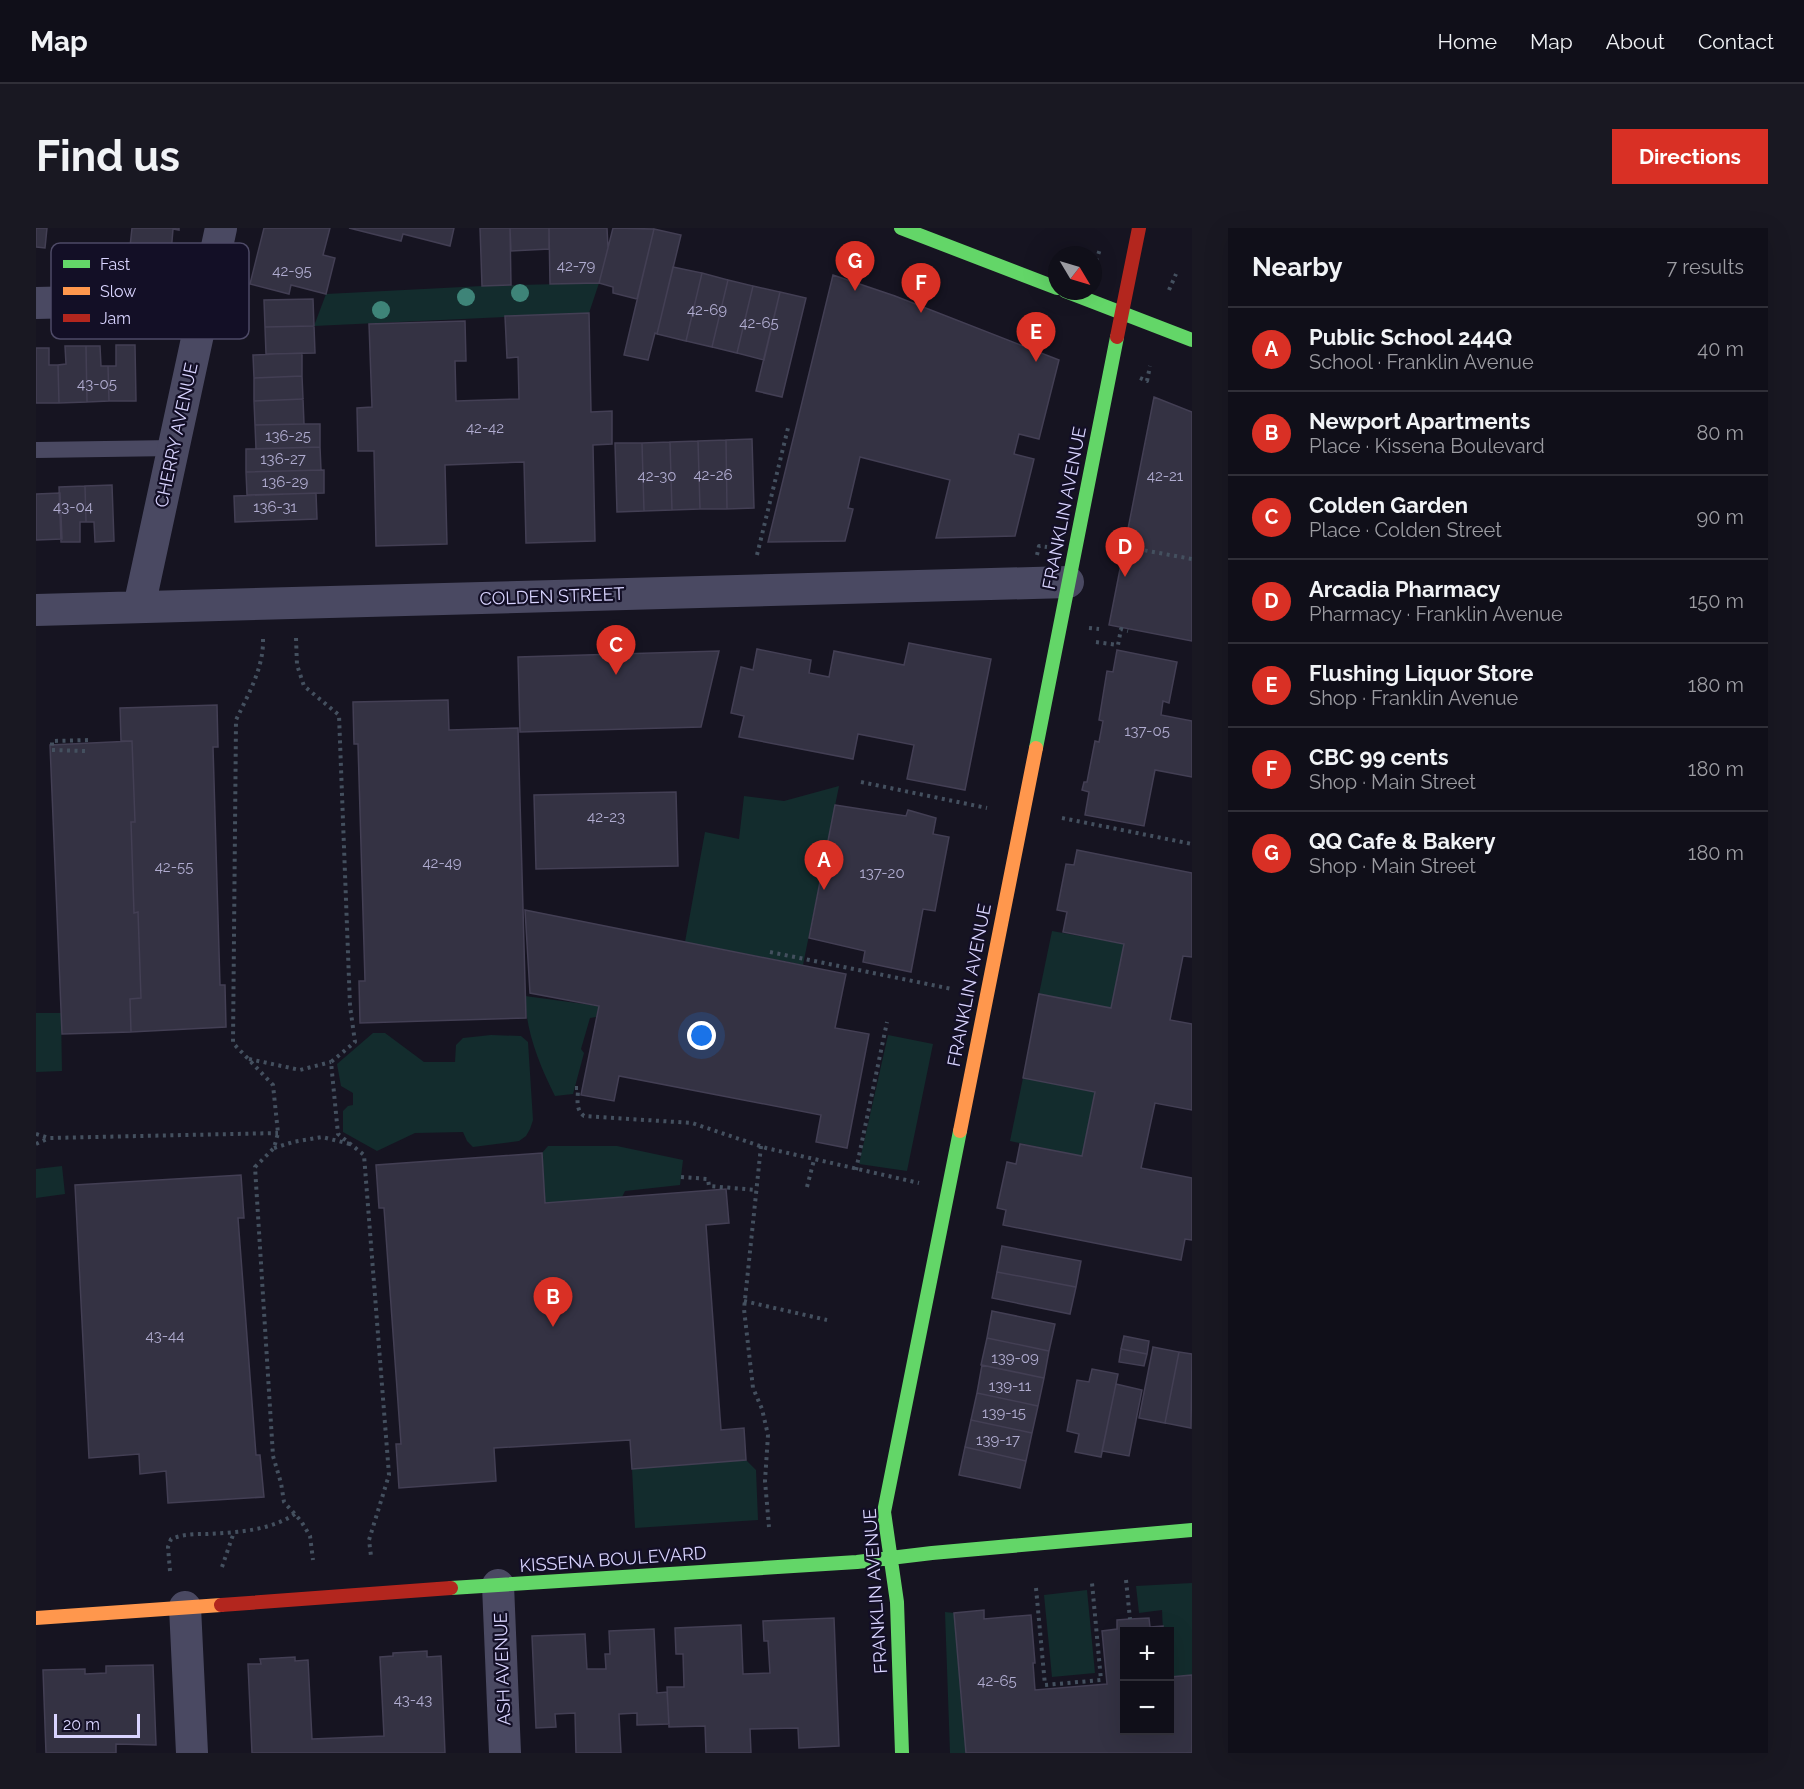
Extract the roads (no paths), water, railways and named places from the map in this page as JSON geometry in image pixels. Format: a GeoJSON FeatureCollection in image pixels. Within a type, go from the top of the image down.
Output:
{"type":"FeatureCollection","features":[{"type":"Feature","properties":{"kind":"street","name":"CHERRY AVENUE"},"geometry":{"type":"LineString","coordinates":[[218,243],[221,228]]}},
{"type":"Feature","properties":{"kind":"street"},"geometry":{"type":"LineString","coordinates":[[901,228],[1048,285]]}},
{"type":"Feature","properties":{"kind":"street","name":"FRANKLIN AVENUE"},"geometry":{"type":"LineString","coordinates":[[902,1753],[897,1602],[884,1512],[1139,228]]}},
{"type":"Feature","properties":{"kind":"street"},"geometry":{"type":"LineString","coordinates":[[1088,300],[1192,340]]}},
{"type":"Feature","properties":{"kind":"street"},"geometry":{"type":"LineString","coordinates":[[36,303],[51,303]]}},
{"type":"Feature","properties":{"kind":"street","name":"CHERRY AVENUE"},"geometry":{"type":"LineString","coordinates":[[139,607],[197,339]]}},
{"type":"Feature","properties":{"kind":"street","name":"COLDEN STREET"},"geometry":{"type":"LineString","coordinates":[[36,610],[1068,582]]}},
{"type":"Feature","properties":{"kind":"street","name":"KISSENA BOULEVARD"},"geometry":{"type":"LineString","coordinates":[[36,1618],[857,1562],[1192,1530]]}},
{"type":"Feature","properties":{"kind":"street","name":"ASH AVENUE"},"geometry":{"type":"LineString","coordinates":[[498,1585],[505,1753]]}},
{"type":"Feature","properties":{"kind":"street"},"geometry":{"type":"LineString","coordinates":[[185,1607],[192,1753]]}},
{"type":"Feature","properties":{"kind":"lane"},"geometry":{"type":"LineString","coordinates":[[36,450],[174,448]]}},
{"type":"Feature","properties":{"kind":"place","name":"QQ Cafe & Bakery"},"geometry":{"type":"Point","coordinates":[855,291]}},
{"type":"Feature","properties":{"kind":"place","name":"CBC 99 cents"},"geometry":{"type":"Point","coordinates":[921,313]}},
{"type":"Feature","properties":{"kind":"place","name":"Flushing Liquor Store"},"geometry":{"type":"Point","coordinates":[1036,362]}},
{"type":"Feature","properties":{"kind":"place","name":"Arcadia Pharmacy"},"geometry":{"type":"Point","coordinates":[1125,577]}},
{"type":"Feature","properties":{"kind":"place","name":"Colden Garden"},"geometry":{"type":"Point","coordinates":[616,675]}},
{"type":"Feature","properties":{"kind":"place","name":"Public School 244Q"},"geometry":{"type":"Point","coordinates":[824,890]}},
{"type":"Feature","properties":{"kind":"place","name":"Newport Apartments"},"geometry":{"type":"Point","coordinates":[553,1327]}}]}
